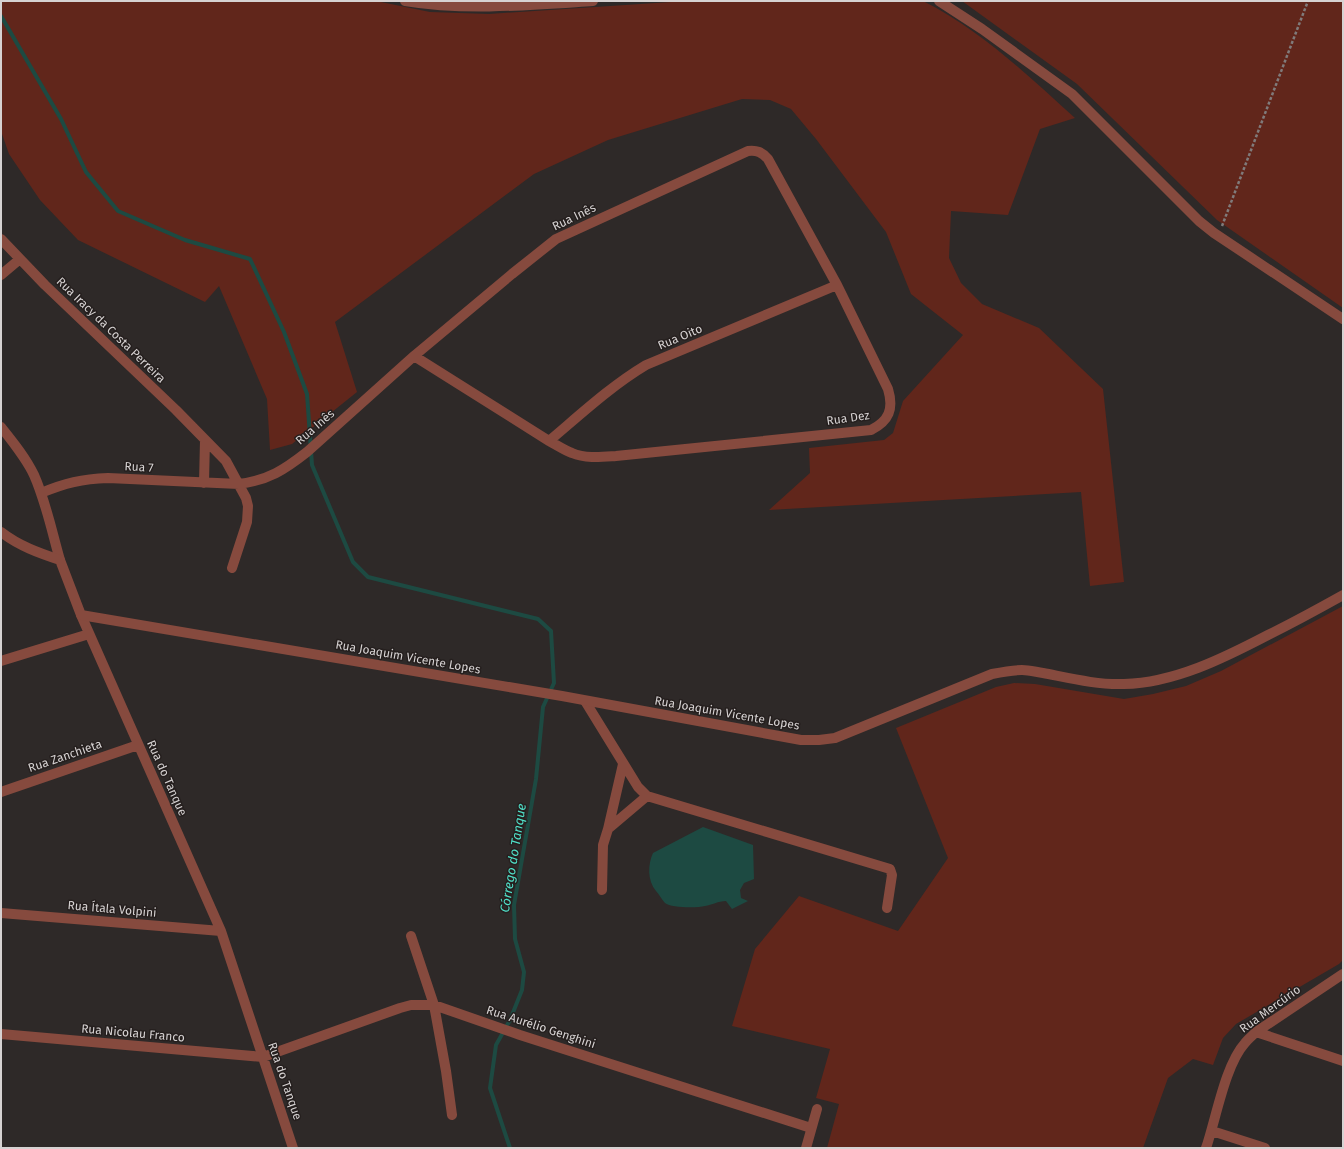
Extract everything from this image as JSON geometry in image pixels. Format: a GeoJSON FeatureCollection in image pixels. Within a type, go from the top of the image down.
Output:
{"type":"FeatureCollection","features":[{"type":"Feature","properties":{"kind":"street"},"geometry":{"type":"LineString","coordinates":[[405,1],[422,4],[475,6],[525,6],[593,1]]}},
{"type":"Feature","properties":{"kind":"street"},"geometry":{"type":"LineString","coordinates":[[939,1],[982,28],[1072,94],[1199,221],[1218,236],[1343,319]]}},
{"type":"Feature","properties":{"kind":"street","name":"Rua Dez"},"geometry":{"type":"LineString","coordinates":[[549,441],[572,453],[599,458],[871,430],[880,425],[887,417],[890,409],[889,394],[837,285],[768,159],[760,152],[754,150],[748,152]]}},
{"type":"Feature","properties":{"kind":"street","name":"Rua Inês"},"geometry":{"type":"LineString","coordinates":[[239,484],[253,483],[266,479],[292,464],[319,442],[414,356],[556,239],[748,152]]}},
{"type":"Feature","properties":{"kind":"street","name":"Rua Iracy da Costa Perreira"},"geometry":{"type":"LineString","coordinates":[[1,239],[45,285],[222,456],[246,498],[248,514],[232,568]]}},
{"type":"Feature","properties":{"kind":"street"},"geometry":{"type":"LineString","coordinates":[[1,275],[20,259]]}},
{"type":"Feature","properties":{"kind":"street","name":"Rua Oito"},"geometry":{"type":"LineString","coordinates":[[549,441],[606,393],[629,375],[646,365],[837,285]]}},
{"type":"Feature","properties":{"kind":"street"},"geometry":{"type":"LineString","coordinates":[[414,356],[549,441]]}},
{"type":"Feature","properties":{"kind":"street","name":"Rua do Tanque"},"geometry":{"type":"LineString","coordinates":[[1,427],[12,440],[34,475],[41,493],[60,560],[89,634],[221,931],[293,1148]]}},
{"type":"Feature","properties":{"kind":"street"},"geometry":{"type":"LineString","coordinates":[[204,440],[204,484]]}},
{"type":"Feature","properties":{"kind":"street","name":"Rua 7"},"geometry":{"type":"LineString","coordinates":[[41,493],[64,484],[89,479],[108,478],[204,484],[239,484]]}},
{"type":"Feature","properties":{"kind":"street"},"geometry":{"type":"LineString","coordinates":[[1,532],[21,546],[60,560]]}},
{"type":"Feature","properties":{"kind":"street","name":"Rua Joaquim Vicente Lopes"},"geometry":{"type":"LineString","coordinates":[[82,615],[562,696],[801,740],[819,740],[835,738],[992,674],[1007,671],[1022,670],[1103,683],[1122,684],[1152,682],[1206,665],[1241,649],[1343,595]]}},
{"type":"Feature","properties":{"kind":"street"},"geometry":{"type":"LineString","coordinates":[[1,661],[89,634]]}},
{"type":"Feature","properties":{"kind":"street"},"geometry":{"type":"LineString","coordinates":[[585,701],[624,764],[647,796],[890,869],[892,875],[887,908]]}},
{"type":"Feature","properties":{"kind":"street","name":"Rua Zanchieta"},"geometry":{"type":"LineString","coordinates":[[1,792],[138,745]]}},
{"type":"Feature","properties":{"kind":"street"},"geometry":{"type":"LineString","coordinates":[[602,890],[603,845],[624,764]]}},
{"type":"Feature","properties":{"kind":"street"},"geometry":{"type":"LineString","coordinates":[[608,829],[647,796]]}},
{"type":"Feature","properties":{"kind":"street","name":"Rua Ítala Volpini"},"geometry":{"type":"LineString","coordinates":[[1,913],[221,931]]}},
{"type":"Feature","properties":{"kind":"street"},"geometry":{"type":"LineString","coordinates":[[411,936],[434,1005],[452,1115]]}},
{"type":"Feature","properties":{"kind":"street","name":"Rua Mercúrio"},"geometry":{"type":"LineString","coordinates":[[1206,1148],[1227,1077],[1234,1060],[1244,1044],[1256,1032],[1343,974]]}},
{"type":"Feature","properties":{"kind":"street","name":"Rua Aurélio Genghini"},"geometry":{"type":"LineString","coordinates":[[263,1057],[400,1008],[416,1004],[434,1005],[520,1035],[811,1128]]}},
{"type":"Feature","properties":{"kind":"street"},"geometry":{"type":"LineString","coordinates":[[1256,1032],[1343,1061]]}},
{"type":"Feature","properties":{"kind":"street","name":"Rua Nicolau Franco"},"geometry":{"type":"LineString","coordinates":[[1,1034],[263,1057]]}},
{"type":"Feature","properties":{"kind":"street"},"geometry":{"type":"LineString","coordinates":[[806,1148],[816,1109]]}},
{"type":"Feature","properties":{"kind":"street"},"geometry":{"type":"LineString","coordinates":[[1212,1131],[1265,1148]]}},
{"type":"Feature","properties":{"kind":"path"},"geometry":{"type":"LineString","coordinates":[[1218,236],[1308,1]]}},
{"type":"Feature","properties":{"kind":"shaded area"},"geometry":{"type":"Polygon","coordinates":[[[1,1],[376,1],[430,12],[489,14],[686,1],[923,1],[964,25],[984,39],[1075,118],[1040,129],[1008,215],[951,211],[949,258],[961,283],[982,304],[1039,328],[1103,389],[1124,582],[1090,586],[1081,492],[769,510],[810,473],[809,448],[884,440],[893,433],[903,401],[963,335],[911,294],[886,232],[816,139],[791,109],[770,100],[742,99],[608,140],[534,174],[335,322],[357,392],[292,444],[270,450],[267,399],[219,286],[205,302],[78,240],[40,200],[9,154],[1,131],[1,1]]]}},
{"type":"Feature","properties":{"kind":"shaded area"},"geometry":{"type":"Polygon","coordinates":[[[962,1],[1343,1],[1343,308],[1217,220],[1077,84],[962,1]]]}},
{"type":"Feature","properties":{"kind":"shaded area"},"geometry":{"type":"Polygon","coordinates":[[[1343,606],[1343,960],[1339,964],[1236,1024],[1223,1038],[1213,1065],[1193,1059],[1168,1078],[1143,1148],[827,1148],[839,1104],[816,1098],[830,1049],[732,1026],[755,949],[799,896],[898,931],[948,858],[896,728],[996,687],[1014,683],[1035,684],[1124,699],[1186,686],[1221,671],[1343,606]]]}},
{"type":"Feature","properties":{"kind":"shaded area"},"geometry":{"type":"Polygon","coordinates":[[[703,827],[753,845],[754,879],[744,883],[740,890],[741,898],[748,901],[732,909],[726,901],[696,907],[678,907],[668,905],[653,887],[651,882],[649,867],[653,853],[703,827]]]}},
{"type":"Feature","properties":{"kind":"waterway","name":"Córrego do Tanque"},"geometry":{"type":"LineString","coordinates":[[1,16],[61,119],[86,172],[118,211],[185,240],[250,259],[284,332],[307,394],[312,465],[353,562],[368,577],[538,619],[551,631],[554,683],[543,707],[536,779],[514,905],[515,939],[524,972],[522,990],[510,1020],[496,1045],[490,1088],[510,1148]]}}]}
